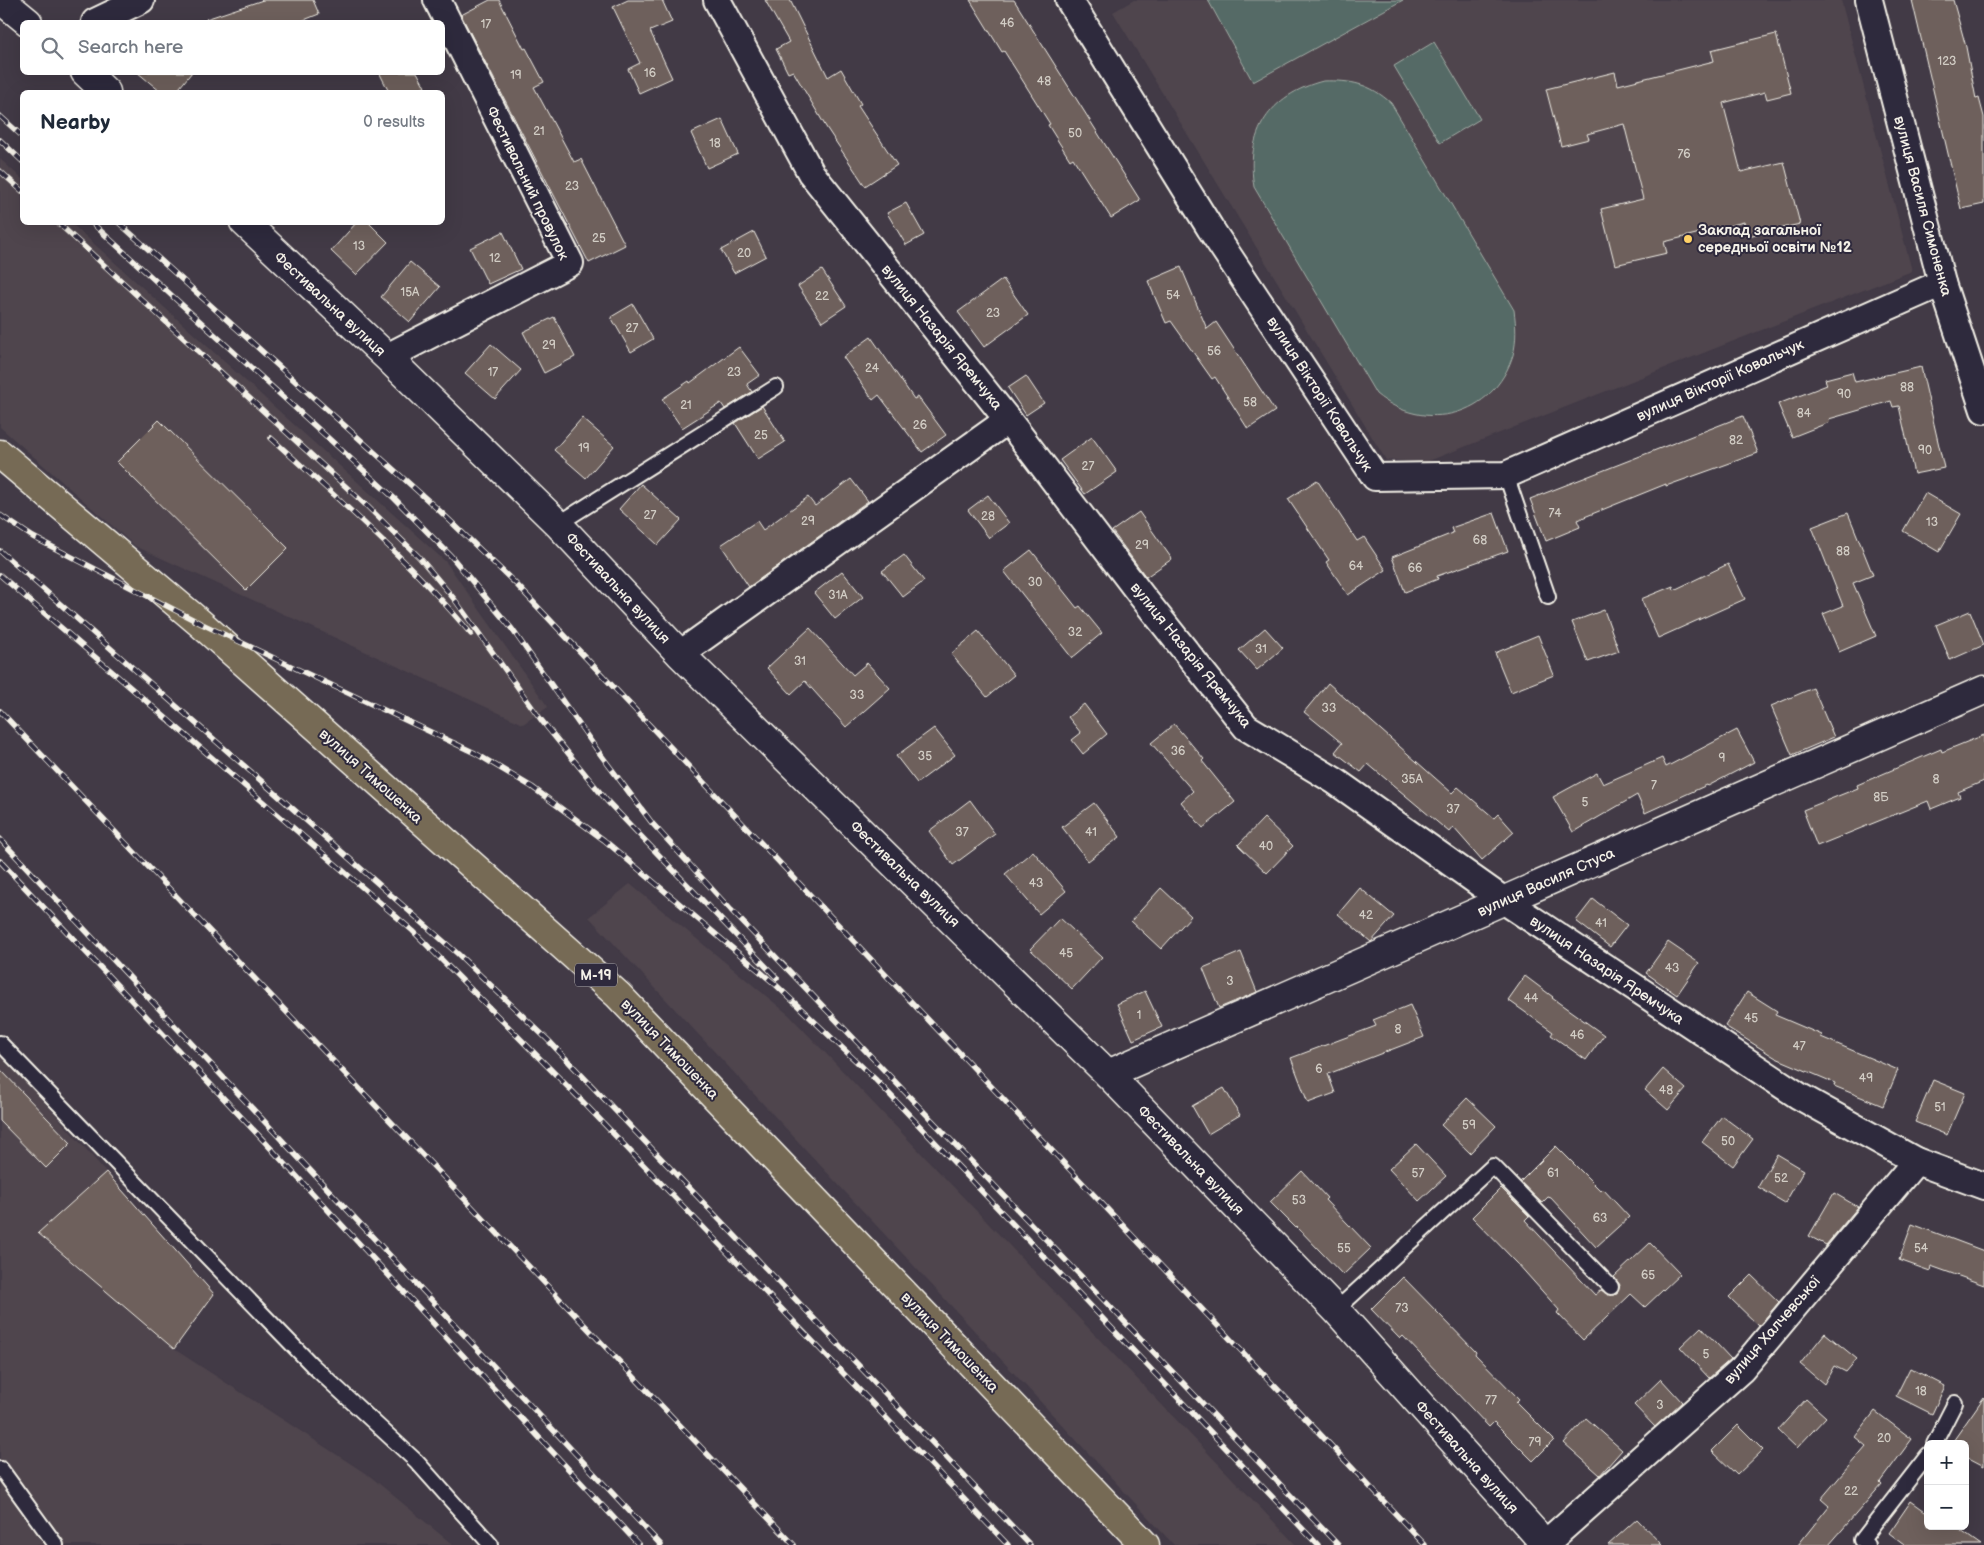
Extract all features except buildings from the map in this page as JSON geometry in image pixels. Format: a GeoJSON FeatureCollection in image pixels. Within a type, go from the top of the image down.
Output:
{"type":"FeatureCollection","features":[{"type":"Feature","properties":{"kind":"highway","name":"вулиця Тимошенка"},"geometry":{"type":"LineString","coordinates":[[0,454],[200,623],[618,995],[1144,1545]]}},
{"type":"Feature","properties":{"kind":"street"},"geometry":{"type":"LineString","coordinates":[[1,0],[26,20]]}},
{"type":"Feature","properties":{"kind":"street"},"geometry":{"type":"LineString","coordinates":[[99,20],[141,0]]}},
{"type":"Feature","properties":{"kind":"street","name":"Фестивальний провулок"},"geometry":{"type":"LineString","coordinates":[[387,357],[570,263],[437,0]]}},
{"type":"Feature","properties":{"kind":"street","name":"вулиця Назарія Яремчука"},"geometry":{"type":"LineString","coordinates":[[717,0],[811,173],[1008,420],[1141,595],[1246,727],[1335,781],[1503,900],[1799,1096],[1916,1161],[1984,1186]]}},
{"type":"Feature","properties":{"kind":"street","name":"вулиця Вікторії Ковальчук"},"geometry":{"type":"LineString","coordinates":[[1069,0],[1210,228],[1375,478],[1506,474],[1942,283]]}},
{"type":"Feature","properties":{"kind":"street","name":"вулиця Василя Симоненка"},"geometry":{"type":"LineString","coordinates":[[1869,0],[1942,283],[1984,410]]}},
{"type":"Feature","properties":{"kind":"street"},"geometry":{"type":"LineString","coordinates":[[88,75],[104,90]]}},
{"type":"Feature","properties":{"kind":"street","name":"Фестивальна вулиця"},"geometry":{"type":"LineString","coordinates":[[247,225],[387,357],[558,524],[680,654],[1108,1074],[1336,1310],[1546,1545]]}},
{"type":"Feature","properties":{"kind":"street"},"geometry":{"type":"LineString","coordinates":[[680,654],[1008,420]]}},
{"type":"Feature","properties":{"kind":"street","name":"вулиця Василя Стуса"},"geometry":{"type":"LineString","coordinates":[[1108,1074],[1984,690]]}},
{"type":"Feature","properties":{"kind":"street","name":"вулиця Халчевської"},"geometry":{"type":"LineString","coordinates":[[1546,1545],[1742,1370],[1916,1161]]}},
{"type":"Feature","properties":{"kind":"lane"},"geometry":{"type":"LineString","coordinates":[[558,524],[776,387]]}},
{"type":"Feature","properties":{"kind":"lane"},"geometry":{"type":"LineString","coordinates":[[1506,474],[1548,597]]}},
{"type":"Feature","properties":{"kind":"lane"},"geometry":{"type":"LineString","coordinates":[[0,1043],[312,1365],[416,1461],[491,1545]]}},
{"type":"Feature","properties":{"kind":"lane"},"geometry":{"type":"LineString","coordinates":[[1336,1310],[1493,1166],[1611,1287]]}},
{"type":"Feature","properties":{"kind":"lane"},"geometry":{"type":"LineString","coordinates":[[1936,1440],[1955,1403]]}},
{"type":"Feature","properties":{"kind":"lane"},"geometry":{"type":"LineString","coordinates":[[1867,1545],[1862,1540],[1924,1460]]}},
{"type":"Feature","properties":{"kind":"lane"},"geometry":{"type":"LineString","coordinates":[[1,1469],[56,1545]]}},
{"type":"Feature","properties":{"kind":"shaded area","name":"Заклад загальної середньої освіти №12"},"geometry":{"type":"Polygon","coordinates":[[[1134,0],[1208,0],[1253,82],[1403,0],[1841,0],[1912,271],[1426,462],[1386,460],[1113,12],[1134,0]],[[1323,81],[1310,85],[1275,107],[1266,118],[1254,143],[1251,171],[1254,187],[1264,206],[1444,415],[1471,407],[1502,379],[1513,354],[1337,81],[1323,81]]]}},
{"type":"Feature","properties":{"kind":"shaded area"},"geometry":{"type":"Polygon","coordinates":[[[0,159],[20,177],[20,225],[73,225],[446,562],[548,707],[523,724],[135,546],[0,427],[0,159]]]}},
{"type":"Feature","properties":{"kind":"shaded area"},"geometry":{"type":"Polygon","coordinates":[[[630,884],[789,1015],[1296,1545],[1174,1545],[589,917],[630,884]]]}},
{"type":"Feature","properties":{"kind":"shaded area"},"geometry":{"type":"Polygon","coordinates":[[[0,1052],[214,1294],[174,1349],[371,1477],[453,1545],[0,1545],[0,1052]]]}},
{"type":"Feature","properties":{"kind":"green space"},"geometry":{"type":"Polygon","coordinates":[[[1208,0],[1403,0],[1253,82],[1208,0]]]}},
{"type":"Feature","properties":{"kind":"green space"},"geometry":{"type":"Polygon","coordinates":[[[1434,42],[1480,119],[1440,143],[1394,66],[1434,42]]]}},
{"type":"Feature","properties":{"kind":"green space"},"geometry":{"type":"Polygon","coordinates":[[[1323,81],[1343,81],[1368,87],[1391,103],[1514,310],[1516,332],[1513,355],[1504,376],[1490,393],[1474,405],[1455,413],[1435,416],[1415,413],[1395,406],[1376,394],[1254,187],[1253,150],[1265,119],[1275,106],[1288,96],[1304,87],[1323,81]]]}},
{"type":"Feature","properties":{"kind":"railway"},"geometry":{"type":"LineString","coordinates":[[0,116],[20,134]]}},
{"type":"Feature","properties":{"kind":"railway"},"geometry":{"type":"LineString","coordinates":[[0,140],[20,159]]}},
{"type":"Feature","properties":{"kind":"railway"},"geometry":{"type":"LineString","coordinates":[[0,171],[20,189]]}},
{"type":"Feature","properties":{"kind":"railway"},"geometry":{"type":"LineString","coordinates":[[60,225],[367,506],[419,557],[455,600],[542,721],[607,801],[777,978]]}},
{"type":"Feature","properties":{"kind":"railway"},"geometry":{"type":"LineString","coordinates":[[94,225],[394,498],[451,556],[512,629],[595,747],[652,823],[731,910],[1338,1545]]}},
{"type":"Feature","properties":{"kind":"railway"},"geometry":{"type":"LineString","coordinates":[[121,225],[442,513],[517,585],[1425,1545]]}},
{"type":"Feature","properties":{"kind":"railway"},"geometry":{"type":"LineString","coordinates":[[271,438],[400,557],[471,634]]}},
{"type":"Feature","properties":{"kind":"railway"},"geometry":{"type":"LineString","coordinates":[[0,515],[33,537],[200,623],[475,753],[532,787],[604,840],[776,985],[875,1079],[1318,1545]]}},
{"type":"Feature","properties":{"kind":"railway"},"geometry":{"type":"LineString","coordinates":[[0,551],[458,954],[548,1040],[1030,1545]]}},
{"type":"Feature","properties":{"kind":"railway"},"geometry":{"type":"LineString","coordinates":[[0,575],[413,931],[583,1102],[1008,1545]]}},
{"type":"Feature","properties":{"kind":"railway"},"geometry":{"type":"LineString","coordinates":[[0,711],[794,1545]]}},
{"type":"Feature","properties":{"kind":"railway"},"geometry":{"type":"LineString","coordinates":[[0,839],[661,1545]]}},
{"type":"Feature","properties":{"kind":"railway"},"geometry":{"type":"LineString","coordinates":[[0,861],[263,1140],[639,1545]]}},
{"type":"Feature","properties":{"kind":"place","name":"Заклад загальної середньої освіти №12"},"geometry":{"type":"Point","coordinates":[1688,239]}}]}
